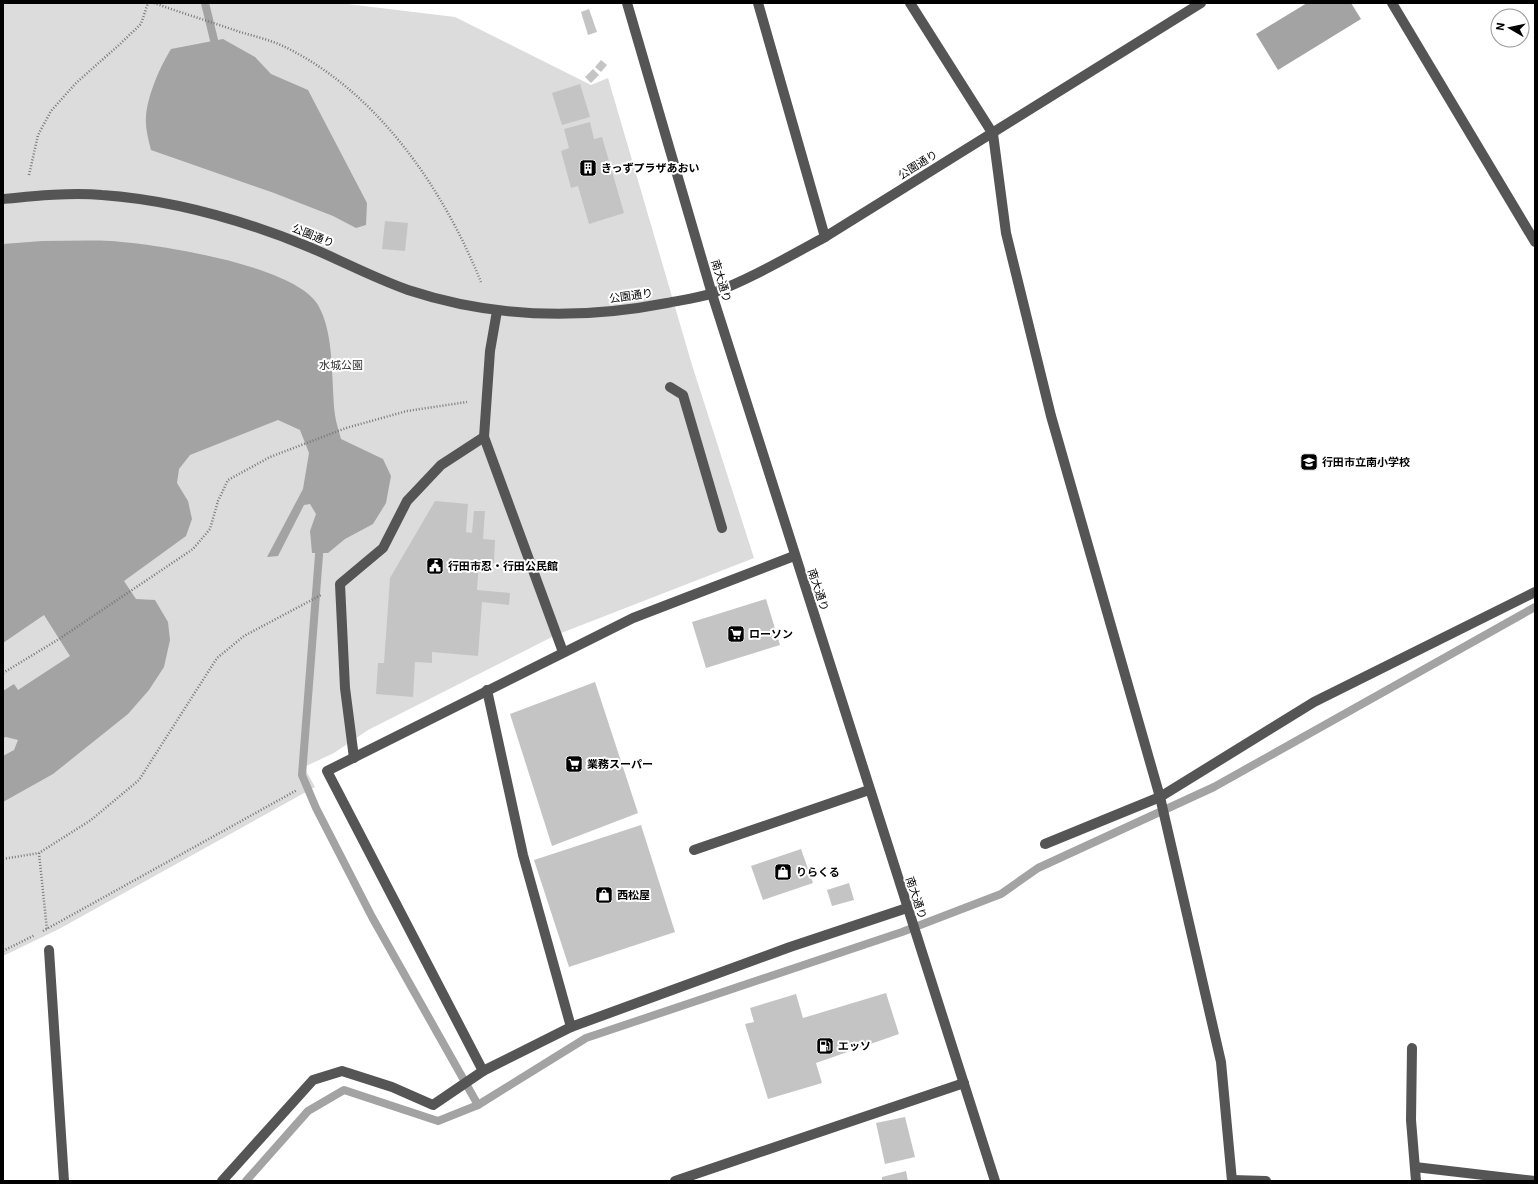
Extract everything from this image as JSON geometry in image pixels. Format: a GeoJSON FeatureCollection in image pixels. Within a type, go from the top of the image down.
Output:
{"type":"FeatureCollection","features":[{"type":"Feature","properties":{"kind":"street","name":"南大通り"},"geometry":{"type":"LineString","coordinates":[[627,3],[712,294],[794,556],[995,1181]]}},
{"type":"Feature","properties":{"kind":"street"},"geometry":{"type":"LineString","coordinates":[[758,3],[825,237]]}},
{"type":"Feature","properties":{"kind":"street"},"geometry":{"type":"LineString","coordinates":[[910,3],[992,134],[1006,233],[1051,416],[1160,797],[1221,1062],[1232,1180],[1266,1181]]}},
{"type":"Feature","properties":{"kind":"street","name":"公園通り"},"geometry":{"type":"LineString","coordinates":[[3,199],[27,196],[101,194],[173,205],[237,220],[308,246],[408,289],[497,311],[538,314],[591,314],[644,307],[712,294],[767,268],[825,237],[1201,3]]}},
{"type":"Feature","properties":{"kind":"street"},"geometry":{"type":"LineString","coordinates":[[1392,3],[1535,242]]}},
{"type":"Feature","properties":{"kind":"street"},"geometry":{"type":"LineString","coordinates":[[497,311],[490,351],[484,437],[563,652]]}},
{"type":"Feature","properties":{"kind":"street"},"geometry":{"type":"LineString","coordinates":[[670,387],[683,395],[722,528]]}},
{"type":"Feature","properties":{"kind":"street"},"geometry":{"type":"LineString","coordinates":[[354,758],[345,688],[340,584],[382,548],[407,501],[441,465],[484,437]]}},
{"type":"Feature","properties":{"kind":"street"},"geometry":{"type":"LineString","coordinates":[[483,1071],[327,771],[633,618],[794,556]]}},
{"type":"Feature","properties":{"kind":"street"},"geometry":{"type":"LineString","coordinates":[[1044,844],[1160,797],[1314,702],[1535,592]]}},
{"type":"Feature","properties":{"kind":"street"},"geometry":{"type":"LineString","coordinates":[[487,690],[523,855],[571,1026]]}},
{"type":"Feature","properties":{"kind":"street"},"geometry":{"type":"LineString","coordinates":[[694,850],[869,790]]}},
{"type":"Feature","properties":{"kind":"street"},"geometry":{"type":"LineString","coordinates":[[222,1181],[313,1080],[342,1071],[392,1087],[433,1105],[483,1071],[571,1026],[790,947],[907,908]]}},
{"type":"Feature","properties":{"kind":"street"},"geometry":{"type":"LineString","coordinates":[[49,950],[64,1181]]}},
{"type":"Feature","properties":{"kind":"street"},"geometry":{"type":"LineString","coordinates":[[1412,1048],[1411,1120],[1416,1181]]}},
{"type":"Feature","properties":{"kind":"street"},"geometry":{"type":"LineString","coordinates":[[675,1181],[964,1083]]}},
{"type":"Feature","properties":{"kind":"street"},"geometry":{"type":"LineString","coordinates":[[1415,1167],[1535,1181]]}},
{"type":"Feature","properties":{"kind":"path"},"geometry":{"type":"LineString","coordinates":[[29,174],[38,135],[51,111],[75,84],[141,24],[148,3]]}},
{"type":"Feature","properties":{"kind":"path"},"geometry":{"type":"LineString","coordinates":[[154,3],[282,46],[319,65],[378,116],[425,174],[468,248],[481,282]]}},
{"type":"Feature","properties":{"kind":"path"},"geometry":{"type":"LineString","coordinates":[[3,673],[59,639],[193,549],[204,539],[210,529],[218,501],[228,480],[270,457],[346,428],[407,411],[486,399]]}},
{"type":"Feature","properties":{"kind":"path"},"geometry":{"type":"LineString","coordinates":[[3,859],[39,853],[91,820],[139,780],[217,658],[244,636],[340,584]]}},
{"type":"Feature","properties":{"kind":"path"},"geometry":{"type":"LineString","coordinates":[[3,951],[47,929],[296,790]]}},
{"type":"Feature","properties":{"kind":"path"},"geometry":{"type":"LineString","coordinates":[[39,853],[49,950]]}},
{"type":"Feature","properties":{"kind":"green space","name":"水城公園"},"geometry":{"type":"Polygon","coordinates":[[[3,3],[339,3],[455,17],[591,85],[608,78],[692,365],[754,558],[556,635],[368,730],[334,753],[304,767],[315,787],[59,929],[3,956],[3,3]]]}},
{"type":"Feature","properties":{"kind":"shaded area"},"geometry":{"type":"Polygon","coordinates":[[[1307,3],[1351,3],[1361,19],[1278,70],[1256,34],[1307,3]]]}},
{"type":"Feature","properties":{"kind":"shaded area"},"geometry":{"type":"Polygon","coordinates":[[[223,39],[255,57],[271,74],[308,90],[367,203],[366,225],[356,228],[333,216],[274,193],[151,150],[146,124],[147,108],[155,81],[171,49],[223,39]]]}},
{"type":"Feature","properties":{"kind":"shaded area"},"geometry":{"type":"Polygon","coordinates":[[[42,241],[111,241],[190,252],[223,259],[254,268],[282,279],[304,291],[318,305],[327,330],[330,344],[335,415],[341,439],[383,459],[391,476],[386,503],[373,524],[345,539],[328,553],[312,553],[310,531],[316,514],[310,504],[304,505],[278,556],[267,557],[303,489],[309,453],[300,430],[278,420],[190,455],[179,469],[177,483],[188,501],[192,519],[186,536],[124,581],[136,599],[155,600],[168,622],[170,640],[164,667],[149,690],[128,714],[53,774],[3,802],[3,756],[14,750],[18,740],[6,737],[3,738],[3,691],[14,684],[18,690],[70,656],[44,615],[3,643],[3,244],[42,241]]]}},
{"type":"Feature","properties":{"kind":"building"},"geometry":{"type":"Polygon","coordinates":[[[589,9],[597,32],[588,35],[581,12],[589,9]]]}},
{"type":"Feature","properties":{"kind":"building"},"geometry":{"type":"Polygon","coordinates":[[[601,60],[607,65],[601,72],[595,67],[601,60]]]}},
{"type":"Feature","properties":{"kind":"building"},"geometry":{"type":"Polygon","coordinates":[[[593,69],[599,75],[591,83],[585,77],[593,69]]]}},
{"type":"Feature","properties":{"kind":"building"},"geometry":{"type":"Polygon","coordinates":[[[580,84],[590,117],[562,125],[552,93],[580,84]]]}},
{"type":"Feature","properties":{"kind":"building","name":"きっずプラザあおい"},"geometry":{"type":"Polygon","coordinates":[[[590,122],[594,139],[602,137],[624,213],[589,224],[578,186],[571,188],[561,151],[569,148],[564,129],[590,122]]]}},
{"type":"Feature","properties":{"kind":"building"},"geometry":{"type":"Polygon","coordinates":[[[385,221],[408,223],[405,251],[382,249],[385,221]]]}},
{"type":"Feature","properties":{"kind":"building"},"geometry":{"type":"Polygon","coordinates":[[[435,501],[468,504],[466,532],[472,533],[474,511],[485,511],[483,539],[495,540],[494,563],[479,562],[477,590],[510,593],[509,605],[482,602],[478,656],[432,652],[432,663],[415,662],[413,697],[376,694],[378,663],[384,663],[390,578],[435,501]]]}},
{"type":"Feature","properties":{"kind":"building"},"geometry":{"type":"Polygon","coordinates":[[[766,599],[780,645],[706,668],[692,622],[766,599]]]}},
{"type":"Feature","properties":{"kind":"building"},"geometry":{"type":"Polygon","coordinates":[[[595,682],[638,813],[552,846],[510,714],[595,682]]]}},
{"type":"Feature","properties":{"kind":"building"},"geometry":{"type":"Polygon","coordinates":[[[641,825],[675,932],[569,967],[534,860],[641,825]]]}},
{"type":"Feature","properties":{"kind":"building"},"geometry":{"type":"Polygon","coordinates":[[[801,849],[813,883],[763,900],[751,866],[801,849]]]}},
{"type":"Feature","properties":{"kind":"building"},"geometry":{"type":"Polygon","coordinates":[[[849,883],[854,900],[832,906],[827,890],[849,883]]]}},
{"type":"Feature","properties":{"kind":"building"},"geometry":{"type":"Polygon","coordinates":[[[886,993],[899,1034],[816,1063],[822,1083],[768,1099],[745,1024],[754,1022],[750,1008],[796,994],[803,1018],[886,993]]]}},
{"type":"Feature","properties":{"kind":"building"},"geometry":{"type":"Polygon","coordinates":[[[905,1117],[915,1157],[885,1164],[876,1123],[905,1117]]]}},
{"type":"Feature","properties":{"kind":"building"},"geometry":{"type":"Polygon","coordinates":[[[906,1171],[908,1181],[882,1181],[882,1177],[906,1171]]]}},
{"type":"Feature","properties":{"kind":"waterway"},"geometry":{"type":"LineString","coordinates":[[205,3],[214,40]]}},
{"type":"Feature","properties":{"kind":"waterway"},"geometry":{"type":"LineString","coordinates":[[320,542],[302,775],[316,808],[372,917],[478,1105]]}},
{"type":"Feature","properties":{"kind":"waterway"},"geometry":{"type":"LineString","coordinates":[[246,1181],[308,1111],[344,1090],[438,1121],[478,1105],[586,1038],[902,932],[1001,894],[1038,868],[1214,787],[1535,607]]}},
{"type":"Feature","properties":{"kind":"place","name":"きっずプラザあおい"},"geometry":{"type":"Point","coordinates":[588,168]}},
{"type":"Feature","properties":{"kind":"place","name":"行田市立南小学校"},"geometry":{"type":"Point","coordinates":[1309,462]}},
{"type":"Feature","properties":{"kind":"place","name":"行田市忍・行田公民館"},"geometry":{"type":"Point","coordinates":[435,566]}},
{"type":"Feature","properties":{"kind":"place","name":"ローソン"},"geometry":{"type":"Point","coordinates":[736,634]}},
{"type":"Feature","properties":{"kind":"place","name":"業務スーパー"},"geometry":{"type":"Point","coordinates":[574,764]}},
{"type":"Feature","properties":{"kind":"place","name":"りらくる"},"geometry":{"type":"Point","coordinates":[783,872]}},
{"type":"Feature","properties":{"kind":"place","name":"西松屋"},"geometry":{"type":"Point","coordinates":[604,895]}},
{"type":"Feature","properties":{"kind":"place","name":"エッソ"},"geometry":{"type":"Point","coordinates":[825,1046]}}]}
